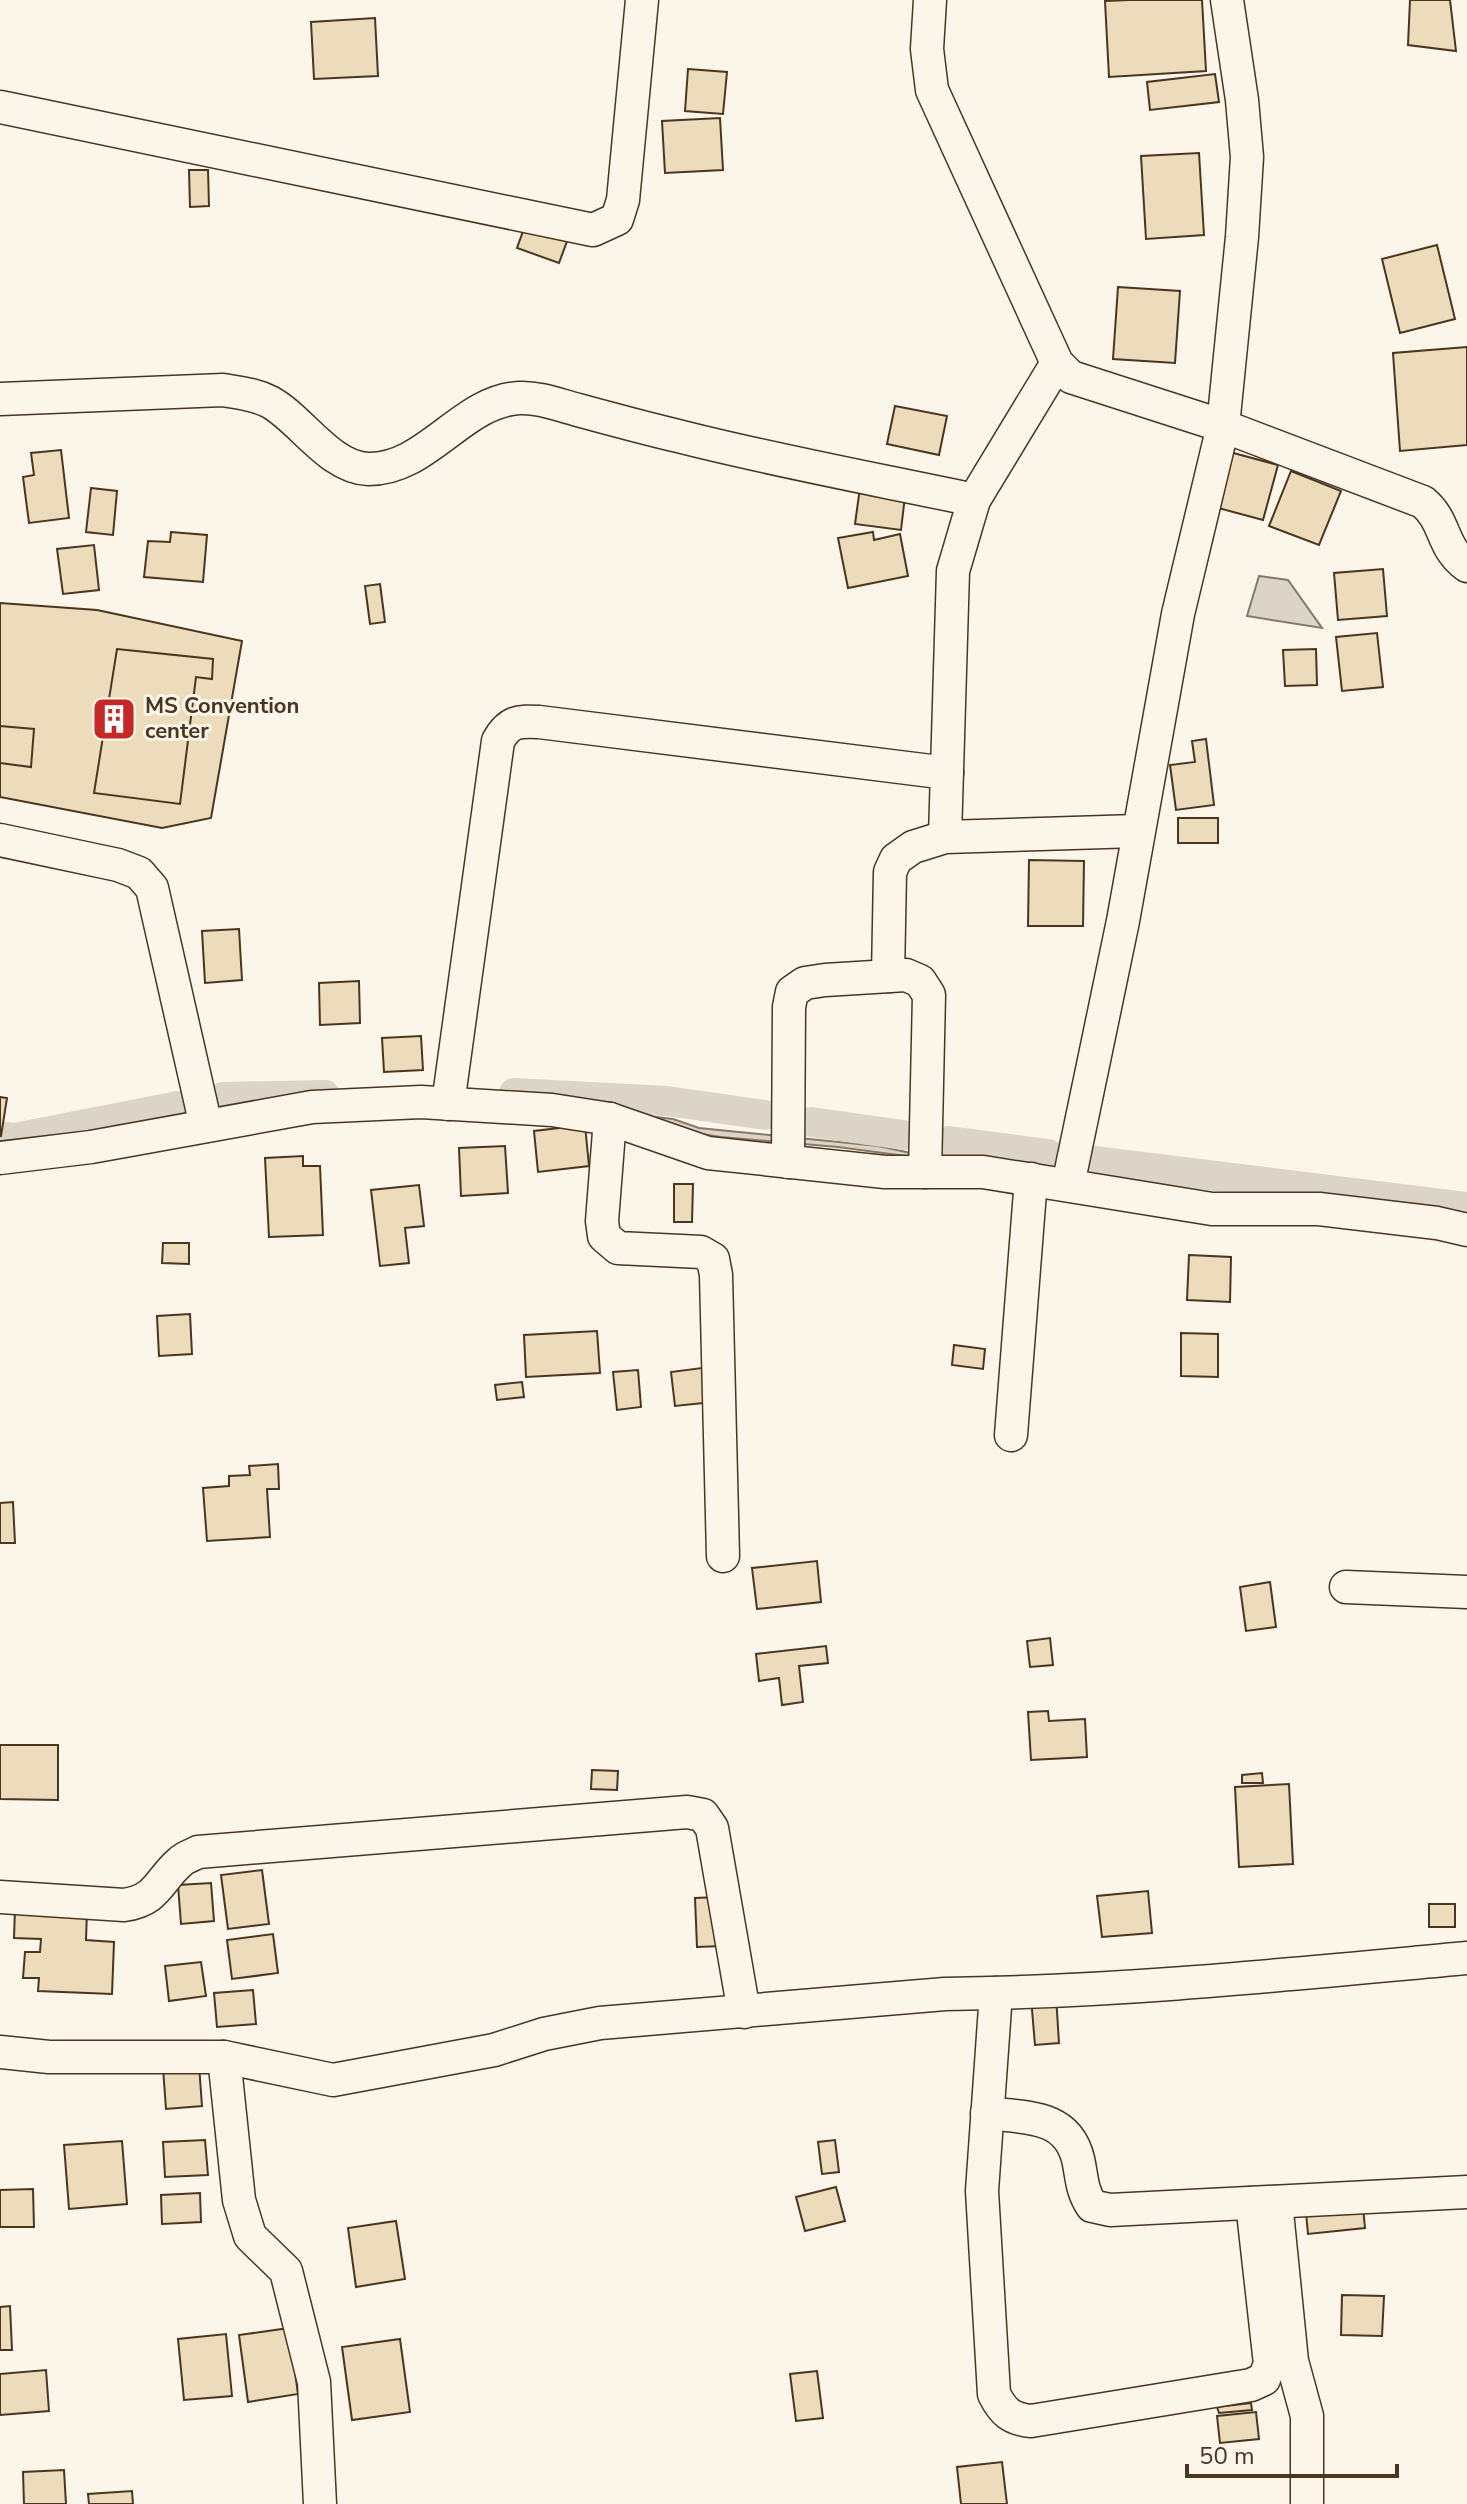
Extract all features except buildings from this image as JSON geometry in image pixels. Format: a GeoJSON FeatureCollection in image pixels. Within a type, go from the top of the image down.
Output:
{"type":"FeatureCollection","features":[{"type":"Feature","properties":{"kind":"street"},"geometry":{"type":"LineString","coordinates":[[0,107],[593,230],[617,219],[623,200],[642,0]]}},
{"type":"Feature","properties":{"kind":"street"},"geometry":{"type":"LineString","coordinates":[[930,0],[927,49],[932,90],[1057,363],[1071,377],[1091,386],[1223,426],[1423,502],[1435,512],[1455,557],[1467,566]]}},
{"type":"Feature","properties":{"kind":"street"},"geometry":{"type":"LineString","coordinates":[[1068,1185],[1123,921],[1178,614],[1223,426],[1247,157],[1227,0]]}},
{"type":"Feature","properties":{"kind":"street"},"geometry":{"type":"LineString","coordinates":[[945,837],[953,571],[974,500],[1057,363]]}},
{"type":"Feature","properties":{"kind":"street"},"geometry":{"type":"LineString","coordinates":[[0,399],[223,390],[250,394],[271,403],[348,465],[367,469],[406,459],[502,399],[523,398],[679,437],[974,500]]}},
{"type":"Feature","properties":{"kind":"street"},"geometry":{"type":"LineString","coordinates":[[448,1104],[498,741],[505,728],[519,721],[539,722],[947,773]]}},
{"type":"Feature","properties":{"kind":"street"},"geometry":{"type":"LineString","coordinates":[[888,976],[890,872],[896,859],[913,847],[945,837],[1137,831]]}},
{"type":"Feature","properties":{"kind":"street"},"geometry":{"type":"LineString","coordinates":[[0,840],[118,865],[139,873],[152,888],[206,1126]]}},
{"type":"Feature","properties":{"kind":"street"},"geometry":{"type":"LineString","coordinates":[[788,1162],[789,1007],[792,992],[805,983],[906,975],[920,981],[929,995],[925,1172]]}},
{"type":"Feature","properties":{"kind":"street"},"geometry":{"type":"LineString","coordinates":[[0,1158],[91,1147],[312,1107],[448,1104],[552,1110],[610,1119],[708,1153],[885,1172],[983,1172],[1212,1209],[1319,1209],[1437,1223],[1467,1230]]}},
{"type":"Feature","properties":{"kind":"street"},"geometry":{"type":"LineString","coordinates":[[610,1119],[602,1221],[604,1236],[618,1248],[701,1252],[713,1259],[716,1275],[723,1556]]}},
{"type":"Feature","properties":{"kind":"street"},"geometry":{"type":"LineString","coordinates":[[1011,1435],[1031,1179]]}},
{"type":"Feature","properties":{"kind":"street"},"geometry":{"type":"LineString","coordinates":[[1346,1587],[1467,1592]]}},
{"type":"Feature","properties":{"kind":"street"},"geometry":{"type":"LineString","coordinates":[[0,1897],[124,1905],[141,1903],[153,1894],[181,1861],[198,1852],[687,1812],[703,1815],[712,1828],[744,2012]]}},
{"type":"Feature","properties":{"kind":"street"},"geometry":{"type":"LineString","coordinates":[[0,2052],[49,2057],[224,2057],[333,2080],[494,2050],[544,2034],[600,2023],[945,1994],[1245,1979],[1467,1958]]}},
{"type":"Feature","properties":{"kind":"street"},"geometry":{"type":"LineString","coordinates":[[996,1993],[982,2191],[994,2394],[1003,2412],[1031,2421],[1235,2388],[1264,2379],[1270,2364],[1264,2203]]}},
{"type":"Feature","properties":{"kind":"street"},"geometry":{"type":"LineString","coordinates":[[224,2057],[239,2200],[250,2236],[286,2271],[314,2382],[320,2504]]}},
{"type":"Feature","properties":{"kind":"street"},"geometry":{"type":"LineString","coordinates":[[987,2113],[1057,2125],[1071,2137],[1078,2158],[1083,2193],[1092,2206],[1110,2210],[1467,2192]]}},
{"type":"Feature","properties":{"kind":"street"},"geometry":{"type":"LineString","coordinates":[[1264,2203],[1292,2361],[1307,2416],[1307,2504]]}},
{"type":"Feature","properties":{"kind":"shaded area"},"geometry":{"type":"Polygon","coordinates":[[[1259,576],[1288,580],[1322,628],[1247,616],[1259,576]]]}},
{"type":"Feature","properties":{"kind":"shaded area"},"geometry":{"type":"Polygon","coordinates":[[[611,1112],[673,1119],[699,1128],[878,1146],[958,1163],[838,1147],[721,1137],[687,1132],[611,1112]]]}},
{"type":"Feature","properties":{"kind":"waterway"},"geometry":{"type":"LineString","coordinates":[[514,1093],[667,1101],[765,1115]]}},
{"type":"Feature","properties":{"kind":"waterway"},"geometry":{"type":"LineString","coordinates":[[223,1097],[325,1095]]}},
{"type":"Feature","properties":{"kind":"waterway"},"geometry":{"type":"LineString","coordinates":[[0,1136],[15,1138],[178,1106]]}},
{"type":"Feature","properties":{"kind":"waterway"},"geometry":{"type":"LineString","coordinates":[[811,1122],[903,1135]]}},
{"type":"Feature","properties":{"kind":"waterway"},"geometry":{"type":"LineString","coordinates":[[949,1141],[1048,1154]]}},
{"type":"Feature","properties":{"kind":"waterway"},"geometry":{"type":"LineString","coordinates":[[1094,1161],[1467,1207]]}},
{"type":"Feature","properties":{"kind":"place","name":"MS Convention center"},"geometry":{"type":"Point","coordinates":[114,719]}}]}
